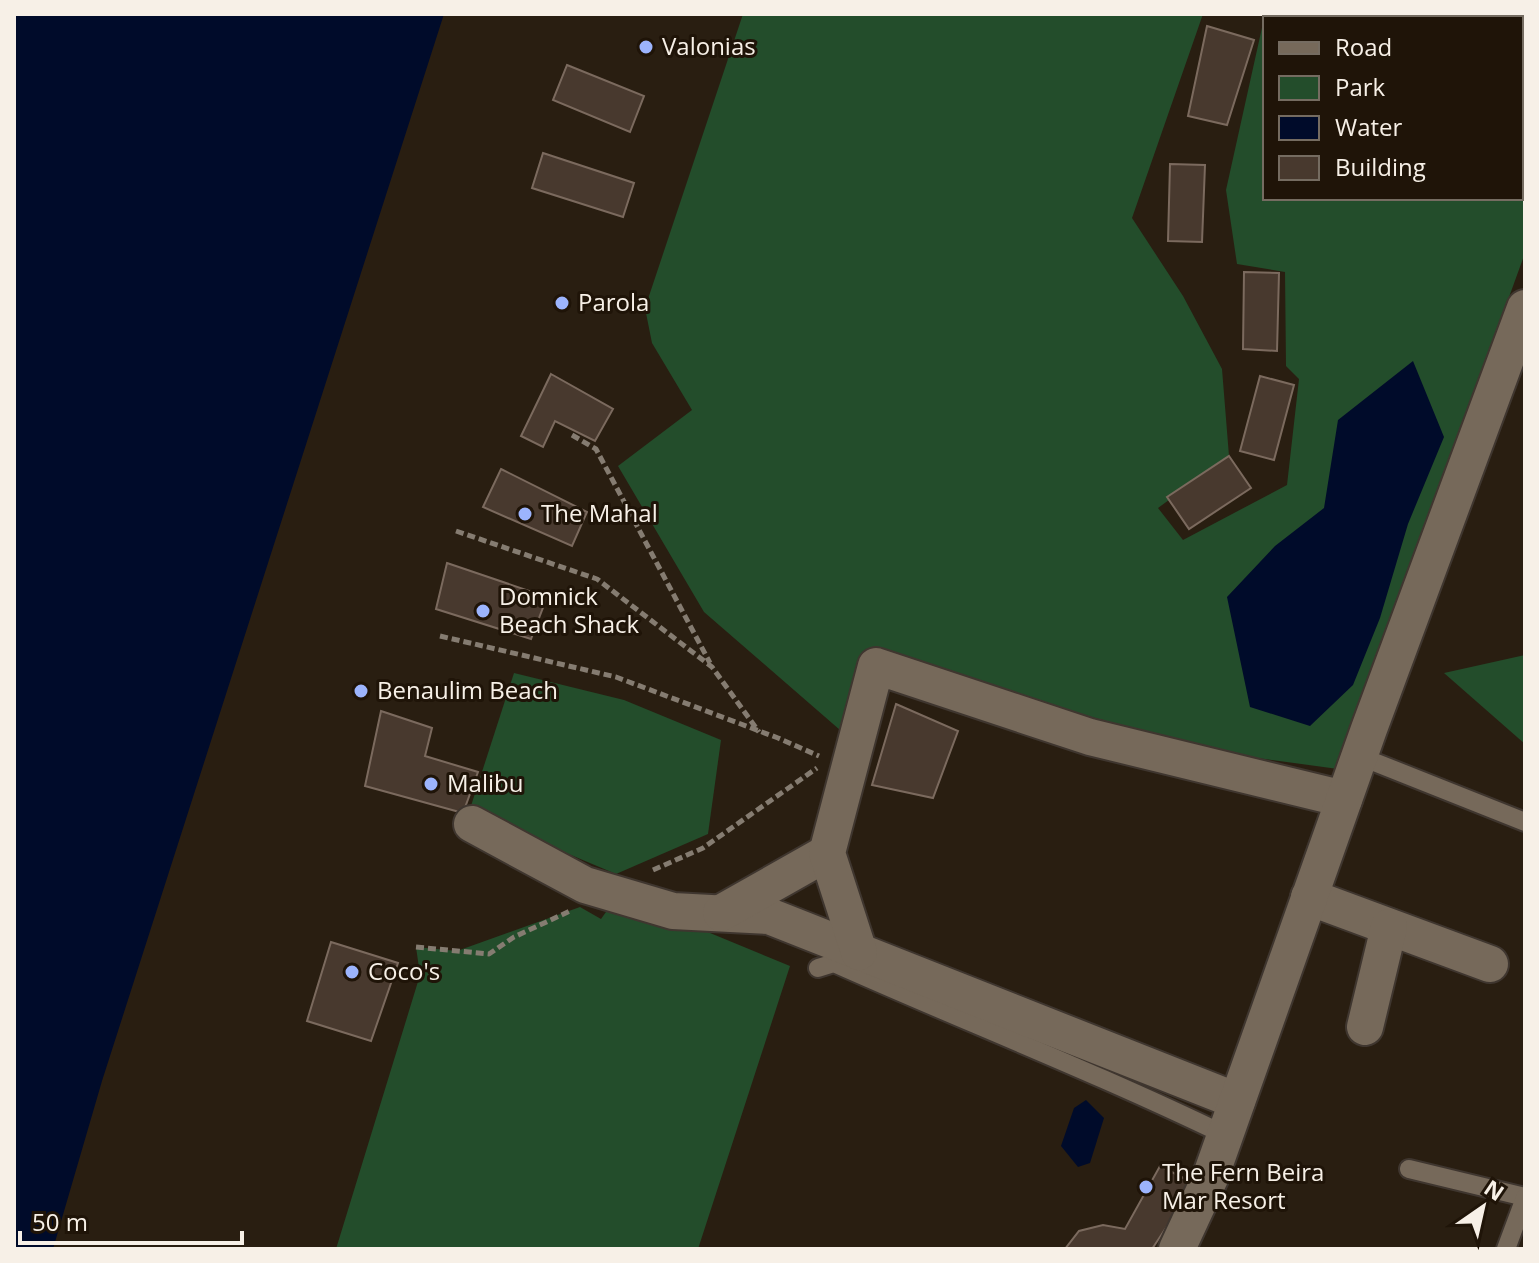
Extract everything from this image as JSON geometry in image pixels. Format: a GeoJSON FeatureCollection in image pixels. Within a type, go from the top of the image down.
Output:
{"type":"FeatureCollection","features":[{"type":"Feature","properties":{"kind":"street"},"geometry":{"type":"LineString","coordinates":[[1177,1249],[1210,1178],[1359,756],[1525,308]]}},
{"type":"Feature","properties":{"kind":"street"},"geometry":{"type":"LineString","coordinates":[[859,952],[827,853],[876,666],[1090,737],[1344,799]]}},
{"type":"Feature","properties":{"kind":"street"},"geometry":{"type":"LineString","coordinates":[[472,824],[585,885],[673,911],[769,916],[1237,1101]]}},
{"type":"Feature","properties":{"kind":"street"},"geometry":{"type":"LineString","coordinates":[[721,913],[827,853]]}},
{"type":"Feature","properties":{"kind":"street"},"geometry":{"type":"LineString","coordinates":[[1309,897],[1490,964]]}},
{"type":"Feature","properties":{"kind":"street"},"geometry":{"type":"LineString","coordinates":[[1365,1027],[1389,927]]}},
{"type":"Feature","properties":{"kind":"lane"},"geometry":{"type":"LineString","coordinates":[[1359,756],[1525,822]]}},
{"type":"Feature","properties":{"kind":"lane"},"geometry":{"type":"LineString","coordinates":[[818,968],[834,963],[963,1021],[1129,1089],[1225,1135]]}},
{"type":"Feature","properties":{"kind":"lane"},"geometry":{"type":"LineString","coordinates":[[1409,1169],[1525,1197],[1506,1249]]}},
{"type":"Feature","properties":{"kind":"path"},"geometry":{"type":"LineString","coordinates":[[572,435],[596,449],[712,667],[760,733]]}},
{"type":"Feature","properties":{"kind":"path"},"geometry":{"type":"LineString","coordinates":[[456,531],[597,579],[712,667]]}},
{"type":"Feature","properties":{"kind":"path"},"geometry":{"type":"LineString","coordinates":[[440,636],[616,677],[827,760],[703,848],[646,873]]}},
{"type":"Feature","properties":{"kind":"path"},"geometry":{"type":"LineString","coordinates":[[416,947],[489,954],[514,937],[611,893]]}},
{"type":"Feature","properties":{"kind":"green space"},"geometry":{"type":"Polygon","coordinates":[[[743,14],[1203,14],[1132,218],[1183,296],[1222,369],[1229,456],[1158,508],[1183,540],[1287,485],[1299,379],[1286,366],[1285,272],[1237,264],[1226,190],[1263,23],[1263,200],[1523,200],[1525,29],[1525,253],[1338,769],[1228,754],[992,690],[871,652],[840,730],[704,612],[618,466],[692,410],[652,343],[645,308],[743,14]]]}},
{"type":"Feature","properties":{"kind":"green space"},"geometry":{"type":"Polygon","coordinates":[[[1265,14],[1482,16],[1265,16],[1265,14]]]}},
{"type":"Feature","properties":{"kind":"green space"},"geometry":{"type":"Polygon","coordinates":[[[1525,655],[1525,744],[1444,673],[1525,655]]]}},
{"type":"Feature","properties":{"kind":"green space"},"geometry":{"type":"Polygon","coordinates":[[[514,673],[624,700],[721,740],[708,834],[616,874],[469,812],[514,673]]]}},
{"type":"Feature","properties":{"kind":"green space"},"geometry":{"type":"Polygon","coordinates":[[[618,895],[790,966],[698,1249],[336,1249],[420,975],[416,947],[457,951],[580,907],[601,919],[618,895]]]}},
{"type":"Feature","properties":{"kind":"water"},"geometry":{"type":"Polygon","coordinates":[[[14,14],[444,14],[102,1081],[53,1249],[14,1249],[14,14]]]}},
{"type":"Feature","properties":{"kind":"water"},"geometry":{"type":"Polygon","coordinates":[[[1413,361],[1444,437],[1408,524],[1380,618],[1353,685],[1310,726],[1250,707],[1227,597],[1275,546],[1324,508],[1338,420],[1413,361]]]}},
{"type":"Feature","properties":{"kind":"water"},"geometry":{"type":"Polygon","coordinates":[[[1086,1100],[1104,1118],[1090,1163],[1078,1167],[1061,1146],[1074,1108],[1086,1100]]]}},
{"type":"Feature","properties":{"kind":"building"},"geometry":{"type":"Polygon","coordinates":[[[1207,26],[1254,40],[1227,125],[1188,116],[1207,26]]]}},
{"type":"Feature","properties":{"kind":"building"},"geometry":{"type":"Polygon","coordinates":[[[567,65],[644,96],[630,132],[553,100],[567,65]]]}},
{"type":"Feature","properties":{"kind":"building"},"geometry":{"type":"Polygon","coordinates":[[[543,153],[634,183],[623,217],[532,188],[543,153]]]}},
{"type":"Feature","properties":{"kind":"building"},"geometry":{"type":"Polygon","coordinates":[[[1170,164],[1205,165],[1202,242],[1168,241],[1170,164]]]}},
{"type":"Feature","properties":{"kind":"building"},"geometry":{"type":"Polygon","coordinates":[[[1244,272],[1279,273],[1277,351],[1243,349],[1244,272]]]}},
{"type":"Feature","properties":{"kind":"building"},"geometry":{"type":"Polygon","coordinates":[[[551,374],[613,409],[595,441],[555,421],[543,447],[521,436],[551,374]]]}},
{"type":"Feature","properties":{"kind":"building"},"geometry":{"type":"Polygon","coordinates":[[[1260,376],[1294,385],[1274,460],[1240,451],[1260,376]]]}},
{"type":"Feature","properties":{"kind":"building"},"geometry":{"type":"Polygon","coordinates":[[[1229,456],[1251,488],[1189,529],[1167,497],[1229,456]]]}},
{"type":"Feature","properties":{"kind":"building"},"geometry":{"type":"Polygon","coordinates":[[[501,469],[587,512],[572,546],[483,507],[501,469]]]}},
{"type":"Feature","properties":{"kind":"building"},"geometry":{"type":"Polygon","coordinates":[[[447,563],[547,597],[531,639],[436,609],[447,563]]]}},
{"type":"Feature","properties":{"kind":"building"},"geometry":{"type":"Polygon","coordinates":[[[896,704],[958,731],[933,798],[872,785],[896,704]]]}},
{"type":"Feature","properties":{"kind":"building"},"geometry":{"type":"Polygon","coordinates":[[[381,711],[432,728],[425,756],[478,772],[463,813],[365,786],[381,711]]]}},
{"type":"Feature","properties":{"kind":"building"},"geometry":{"type":"Polygon","coordinates":[[[331,942],[398,963],[371,1041],[307,1021],[331,942]]]}},
{"type":"Feature","properties":{"kind":"building"},"geometry":{"type":"Polygon","coordinates":[[[1160,1166],[1195,1184],[1152,1249],[1065,1249],[1079,1231],[1103,1225],[1125,1229],[1160,1166]]]}},
{"type":"Feature","properties":{"kind":"place","name":"Valonias"},"geometry":{"type":"Point","coordinates":[646,47]}},
{"type":"Feature","properties":{"kind":"place","name":"Parola"},"geometry":{"type":"Point","coordinates":[562,303]}},
{"type":"Feature","properties":{"kind":"place","name":"The Mahal"},"geometry":{"type":"Point","coordinates":[525,514]}},
{"type":"Feature","properties":{"kind":"place","name":"Domnick Beach Shack"},"geometry":{"type":"Point","coordinates":[483,611]}},
{"type":"Feature","properties":{"kind":"place","name":"Benaulim Beach"},"geometry":{"type":"Point","coordinates":[361,691]}},
{"type":"Feature","properties":{"kind":"place","name":"Malibu"},"geometry":{"type":"Point","coordinates":[431,784]}},
{"type":"Feature","properties":{"kind":"place","name":"Coco's"},"geometry":{"type":"Point","coordinates":[352,972]}},
{"type":"Feature","properties":{"kind":"place","name":"The Fern Beira Mar Resort"},"geometry":{"type":"Point","coordinates":[1146,1187]}}]}
